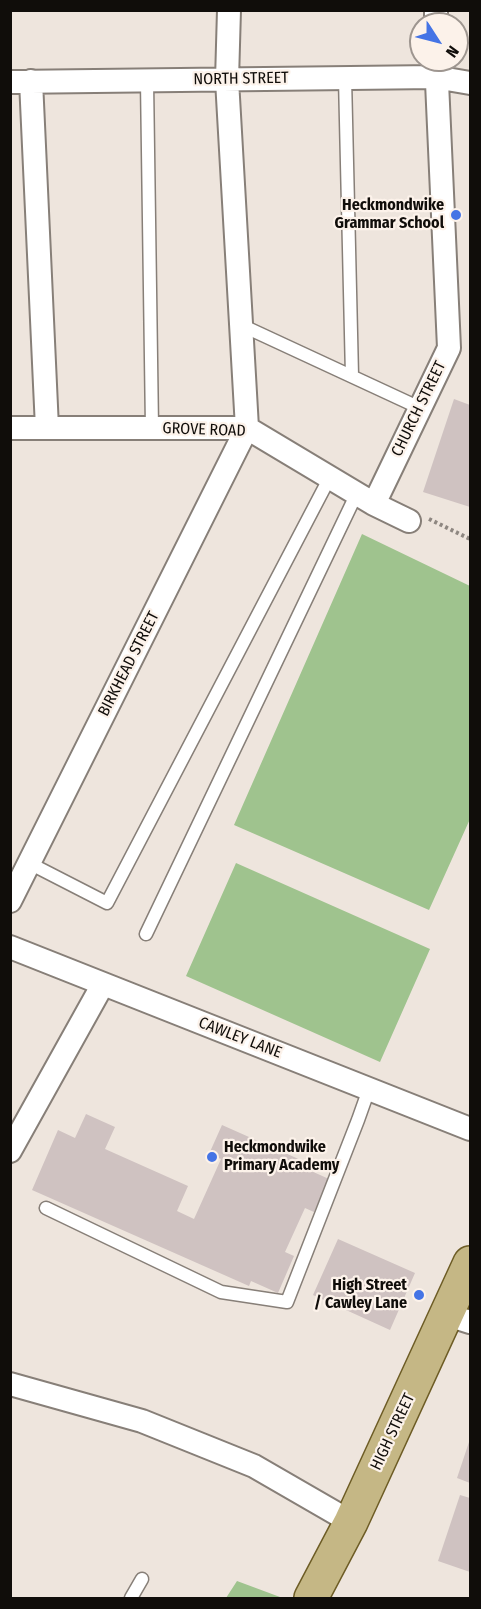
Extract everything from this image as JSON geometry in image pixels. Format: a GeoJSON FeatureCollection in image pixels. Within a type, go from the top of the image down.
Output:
{"type":"FeatureCollection","features":[{"type":"Feature","properties":{"kind":"main road","name":"HIGH STREET"},"geometry":{"type":"LineString","coordinates":[[311,1599],[459,1318],[471,1263]]}},
{"type":"Feature","properties":{"kind":"street"},"geometry":{"type":"LineString","coordinates":[[229,10],[227,80],[247,428]]}},
{"type":"Feature","properties":{"kind":"street","name":"NORTH STREET"},"geometry":{"type":"LineString","coordinates":[[21,82],[345,78],[409,72]]}},
{"type":"Feature","properties":{"kind":"street","name":"CHURCH STREET"},"geometry":{"type":"LineString","coordinates":[[365,499],[420,408],[448,348],[436,72]]}},
{"type":"Feature","properties":{"kind":"street","name":"NORTH STREET"},"geometry":{"type":"LineString","coordinates":[[444,72],[471,83]]}},
{"type":"Feature","properties":{"kind":"street"},"geometry":{"type":"LineString","coordinates":[[21,82],[47,428]]}},
{"type":"Feature","properties":{"kind":"street","name":"GROVE ROAD"},"geometry":{"type":"LineString","coordinates":[[10,428],[247,428],[365,499],[409,521]]}},
{"type":"Feature","properties":{"kind":"street","name":"BIRKHEAD STREET"},"geometry":{"type":"LineString","coordinates":[[10,901],[247,428]]}},
{"type":"Feature","properties":{"kind":"street","name":"CAWLEY LANE"},"geometry":{"type":"LineString","coordinates":[[10,947],[471,1129]]}},
{"type":"Feature","properties":{"kind":"street"},"geometry":{"type":"LineString","coordinates":[[10,1151],[103,984]]}},
{"type":"Feature","properties":{"kind":"street"},"geometry":{"type":"LineString","coordinates":[[10,1384],[142,1421],[254,1466],[351,1522]]}},
{"type":"Feature","properties":{"kind":"lane"},"geometry":{"type":"LineString","coordinates":[[345,78],[352,376]]}},
{"type":"Feature","properties":{"kind":"lane"},"geometry":{"type":"LineString","coordinates":[[147,81],[152,428]]}},
{"type":"Feature","properties":{"kind":"lane"},"geometry":{"type":"LineString","coordinates":[[241,325],[420,408]]}},
{"type":"Feature","properties":{"kind":"lane"},"geometry":{"type":"LineString","coordinates":[[29,863],[107,903],[330,477]]}},
{"type":"Feature","properties":{"kind":"lane"},"geometry":{"type":"LineString","coordinates":[[146,934],[365,499]]}},
{"type":"Feature","properties":{"kind":"lane"},"geometry":{"type":"LineString","coordinates":[[46,1208],[221,1292],[287,1302],[369,1089]]}},
{"type":"Feature","properties":{"kind":"lane"},"geometry":{"type":"LineString","coordinates":[[131,1599],[142,1579]]}},
{"type":"Feature","properties":{"kind":"path"},"geometry":{"type":"LineString","coordinates":[[409,521],[412,510],[471,539]]}},
{"type":"Feature","properties":{"kind":"green space"},"geometry":{"type":"Polygon","coordinates":[[[362,534],[470,586],[470,819],[429,910],[234,825],[362,534]]]}},
{"type":"Feature","properties":{"kind":"green space"},"geometry":{"type":"Polygon","coordinates":[[[236,863],[430,949],[380,1062],[186,976],[236,863]]]}},
{"type":"Feature","properties":{"kind":"green space"},"geometry":{"type":"Polygon","coordinates":[[[237,1581],[280,1597],[226,1598],[237,1581]]]}},
{"type":"Feature","properties":{"kind":"building"},"geometry":{"type":"Polygon","coordinates":[[[454,399],[470,405],[470,507],[423,492],[454,399]]]}},
{"type":"Feature","properties":{"kind":"building"},"geometry":{"type":"Polygon","coordinates":[[[86,1114],[115,1127],[105,1149],[188,1186],[177,1211],[194,1219],[221,1159],[209,1154],[222,1125],[303,1161],[300,1166],[329,1179],[314,1212],[305,1208],[285,1252],[294,1256],[278,1293],[251,1281],[249,1286],[32,1190],[58,1130],[75,1138],[86,1114]]]}},
{"type":"Feature","properties":{"kind":"building"},"geometry":{"type":"Polygon","coordinates":[[[338,1239],[415,1273],[390,1330],[313,1295],[338,1239]]]}},
{"type":"Feature","properties":{"kind":"building"},"geometry":{"type":"Polygon","coordinates":[[[470,1439],[470,1483],[457,1478],[470,1439]]]}},
{"type":"Feature","properties":{"kind":"building"},"geometry":{"type":"Polygon","coordinates":[[[460,1495],[470,1498],[470,1572],[438,1561],[460,1495]]]}},
{"type":"Feature","properties":{"kind":"place","name":"Heckmondwike Grammar School"},"geometry":{"type":"Point","coordinates":[456,215]}},
{"type":"Feature","properties":{"kind":"place","name":"Heckmondwike Primary Academy"},"geometry":{"type":"Point","coordinates":[212,1157]}},
{"type":"Feature","properties":{"kind":"place","name":"High Street / Cawley Lane"},"geometry":{"type":"Point","coordinates":[419,1295]}}]}
